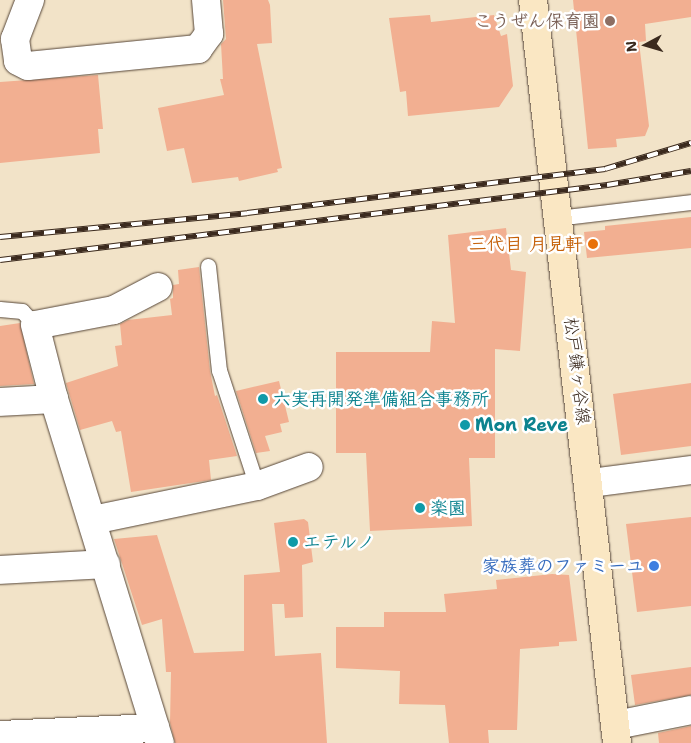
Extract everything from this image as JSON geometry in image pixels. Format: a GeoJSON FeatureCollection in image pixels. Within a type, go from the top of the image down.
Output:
{"type":"FeatureCollection","features":[{"type":"Feature","properties":{"kind":"main road","name":"松戸鎌ヶ谷線"},"geometry":{"type":"LineString","coordinates":[[533,0],[557,218],[590,483],[616,734]]}},
{"type":"Feature","properties":{"kind":"street"},"geometry":{"type":"LineString","coordinates":[[30,0],[15,39],[18,60],[28,66],[198,49],[209,34],[206,0]]}},
{"type":"Feature","properties":{"kind":"street"},"geometry":{"type":"LineString","coordinates":[[0,735],[158,735],[54,399],[35,324],[114,310],[158,288]]}},
{"type":"Feature","properties":{"kind":"street"},"geometry":{"type":"LineString","coordinates":[[0,402],[54,399]]}},
{"type":"Feature","properties":{"kind":"street"},"geometry":{"type":"LineString","coordinates":[[93,520],[257,486],[309,467]]}},
{"type":"Feature","properties":{"kind":"street"},"geometry":{"type":"LineString","coordinates":[[590,483],[691,470]]}},
{"type":"Feature","properties":{"kind":"street"},"geometry":{"type":"LineString","coordinates":[[0,570],[106,564]]}},
{"type":"Feature","properties":{"kind":"street"},"geometry":{"type":"LineString","coordinates":[[616,734],[691,710]]}},
{"type":"Feature","properties":{"kind":"lane"},"geometry":{"type":"LineString","coordinates":[[557,218],[691,202]]}},
{"type":"Feature","properties":{"kind":"lane"},"geometry":{"type":"LineString","coordinates":[[208,266],[219,370],[257,486]]}},
{"type":"Feature","properties":{"kind":"lane"},"geometry":{"type":"LineString","coordinates":[[0,309],[22,311],[35,324]]}},
{"type":"Feature","properties":{"kind":"building"},"geometry":{"type":"Polygon","coordinates":[[[223,0],[268,0],[270,5],[272,43],[257,44],[282,168],[277,169],[278,172],[239,181],[238,177],[192,183],[184,148],[167,151],[158,108],[224,95],[220,79],[223,79],[221,44],[226,39],[223,0]]]}},
{"type":"Feature","properties":{"kind":"building"},"geometry":{"type":"Polygon","coordinates":[[[573,0],[691,0],[691,17],[645,24],[646,41],[639,42],[649,126],[645,136],[616,139],[617,147],[588,149],[573,0]]]}},
{"type":"Feature","properties":{"kind":"building"},"geometry":{"type":"Polygon","coordinates":[[[430,15],[431,22],[494,15],[501,36],[507,34],[513,86],[499,107],[408,116],[406,91],[400,92],[389,18],[430,15]]]}},
{"type":"Feature","properties":{"kind":"building"},"geometry":{"type":"Polygon","coordinates":[[[98,75],[103,129],[98,129],[100,153],[0,163],[0,82],[98,75]]]}},
{"type":"Feature","properties":{"kind":"building"},"geometry":{"type":"Polygon","coordinates":[[[691,217],[691,248],[587,258],[584,232],[605,230],[605,226],[691,217]]]}},
{"type":"Feature","properties":{"kind":"building"},"geometry":{"type":"Polygon","coordinates":[[[506,228],[511,270],[526,272],[520,351],[495,349],[495,458],[469,458],[472,526],[370,531],[366,453],[336,453],[336,352],[430,352],[432,321],[455,323],[448,235],[506,228]]]}},
{"type":"Feature","properties":{"kind":"building"},"geometry":{"type":"Polygon","coordinates":[[[199,267],[210,371],[215,396],[217,395],[237,456],[209,460],[211,480],[131,492],[121,431],[116,432],[112,421],[80,430],[66,383],[118,366],[115,346],[122,345],[120,324],[128,320],[172,315],[170,299],[173,298],[173,285],[179,284],[178,270],[199,267]]]}},
{"type":"Feature","properties":{"kind":"building"},"geometry":{"type":"Polygon","coordinates":[[[20,323],[34,384],[0,386],[0,326],[20,323]]]}},
{"type":"Feature","properties":{"kind":"building","name":"六実再開発準備組合事務所"},"geometry":{"type":"Polygon","coordinates":[[[279,381],[289,422],[280,424],[282,432],[265,436],[270,451],[256,453],[236,391],[279,381]]]}},
{"type":"Feature","properties":{"kind":"building"},"geometry":{"type":"Polygon","coordinates":[[[691,383],[691,446],[621,455],[613,394],[691,383]]]}},
{"type":"Feature","properties":{"kind":"building"},"geometry":{"type":"Polygon","coordinates":[[[691,517],[691,606],[637,612],[626,524],[691,517]]]}},
{"type":"Feature","properties":{"kind":"building"},"geometry":{"type":"Polygon","coordinates":[[[304,519],[308,522],[313,562],[302,565],[303,617],[285,618],[284,604],[272,604],[275,656],[321,653],[327,743],[175,743],[170,723],[171,672],[166,672],[162,619],[142,625],[114,539],[157,535],[194,653],[244,651],[244,575],[280,572],[274,523],[304,519]]]}},
{"type":"Feature","properties":{"kind":"building"},"geometry":{"type":"Polygon","coordinates":[[[552,574],[569,575],[577,641],[559,642],[559,646],[520,649],[517,730],[488,730],[489,743],[449,743],[445,705],[399,704],[400,671],[336,668],[336,627],[384,627],[384,612],[446,612],[444,594],[497,589],[496,580],[552,574]]]}},
{"type":"Feature","properties":{"kind":"building"},"geometry":{"type":"Polygon","coordinates":[[[691,667],[691,695],[635,705],[631,675],[691,667]]]}},
{"type":"Feature","properties":{"kind":"building"},"geometry":{"type":"Polygon","coordinates":[[[691,726],[691,743],[659,743],[658,733],[691,726]]]}},
{"type":"Feature","properties":{"kind":"railway"},"geometry":{"type":"LineString","coordinates":[[0,237],[247,213],[605,169],[691,143]]}},
{"type":"Feature","properties":{"kind":"railway"},"geometry":{"type":"LineString","coordinates":[[0,260],[607,185],[691,171]]}},
{"type":"Feature","properties":{"kind":"place","name":"こうぜん保育園"},"geometry":{"type":"Point","coordinates":[610,21]}},
{"type":"Feature","properties":{"kind":"place","name":"三代目 月見軒"},"geometry":{"type":"Point","coordinates":[593,244]}},
{"type":"Feature","properties":{"kind":"place","name":"六実再開発準備組合事務所"},"geometry":{"type":"Point","coordinates":[263,399]}},
{"type":"Feature","properties":{"kind":"place","name":"Mon Reve"},"geometry":{"type":"Point","coordinates":[465,425]}},
{"type":"Feature","properties":{"kind":"place","name":"楽園"},"geometry":{"type":"Point","coordinates":[420,508]}},
{"type":"Feature","properties":{"kind":"place","name":"エテルノ"},"geometry":{"type":"Point","coordinates":[293,542]}},
{"type":"Feature","properties":{"kind":"place","name":"家族葬のファミーユ"},"geometry":{"type":"Point","coordinates":[654,566]}}]}
